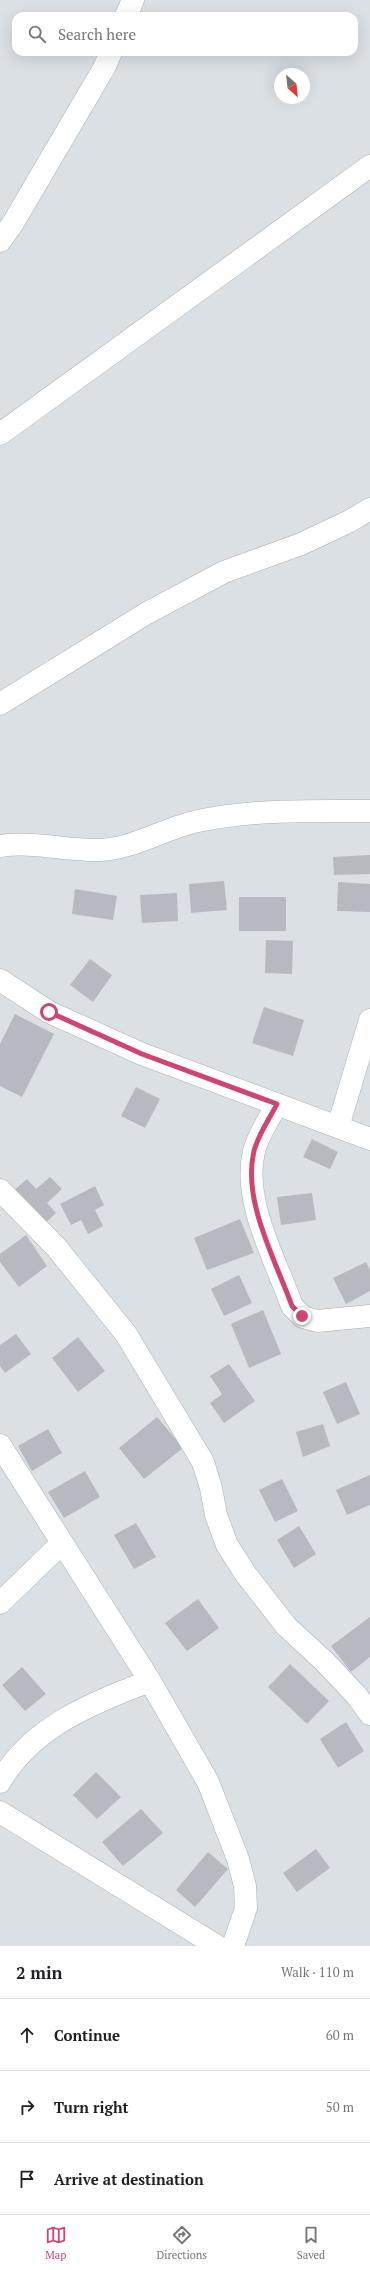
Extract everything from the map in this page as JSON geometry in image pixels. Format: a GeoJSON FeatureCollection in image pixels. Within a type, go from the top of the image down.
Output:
{"type":"FeatureCollection","features":[{"type":"Feature","properties":{"kind":"street"},"geometry":{"type":"LineString","coordinates":[[128,12],[132,0]]}},
{"type":"Feature","properties":{"kind":"street"},"geometry":{"type":"LineString","coordinates":[[0,241],[13,223],[61,142],[104,68],[109,56]]}},
{"type":"Feature","properties":{"kind":"street"},"geometry":{"type":"LineString","coordinates":[[0,434],[370,166]]}},
{"type":"Feature","properties":{"kind":"street"},"geometry":{"type":"LineString","coordinates":[[0,704],[147,613],[224,572],[301,544],[350,521],[370,509]]}},
{"type":"Feature","properties":{"kind":"street"},"geometry":{"type":"LineString","coordinates":[[0,846],[17,844],[100,850],[124,846],[197,821],[251,812],[370,810]]}},
{"type":"Feature","properties":{"kind":"street"},"geometry":{"type":"LineString","coordinates":[[0,980],[49,1012],[142,1054],[370,1139]]}},
{"type":"Feature","properties":{"kind":"street"},"geometry":{"type":"LineString","coordinates":[[338,1126],[370,1020]]}},
{"type":"Feature","properties":{"kind":"street"},"geometry":{"type":"LineString","coordinates":[[277,1104],[254,1149],[250,1177],[257,1213],[292,1306],[302,1316],[317,1322],[370,1316]]}},
{"type":"Feature","properties":{"kind":"street"},"geometry":{"type":"LineString","coordinates":[[0,1190],[56,1247],[126,1334],[203,1462],[211,1488],[216,1515],[227,1545],[245,1573],[286,1626],[325,1662],[357,1696],[370,1714]]}},
{"type":"Feature","properties":{"kind":"street"},"geometry":{"type":"LineString","coordinates":[[0,1445],[150,1681],[208,1782],[238,1859],[245,1886],[246,1908],[232,1946]]}},
{"type":"Feature","properties":{"kind":"street"},"geometry":{"type":"LineString","coordinates":[[0,1602],[62,1543]]}},
{"type":"Feature","properties":{"kind":"street"},"geometry":{"type":"LineString","coordinates":[[0,1782],[24,1749],[62,1720],[93,1703],[150,1681]]}},
{"type":"Feature","properties":{"kind":"street"},"geometry":{"type":"LineString","coordinates":[[0,1812],[217,1946]]}},
{"type":"Feature","properties":{"kind":"building"},"geometry":{"type":"Polygon","coordinates":[[[370,855],[370,874],[334,875],[333,857],[370,855]]]}},
{"type":"Feature","properties":{"kind":"building"},"geometry":{"type":"Polygon","coordinates":[[[224,881],[227,910],[191,913],[189,884],[224,881]]]}},
{"type":"Feature","properties":{"kind":"building"},"geometry":{"type":"Polygon","coordinates":[[[338,882],[370,884],[370,912],[337,911],[338,882]]]}},
{"type":"Feature","properties":{"kind":"building"},"geometry":{"type":"Polygon","coordinates":[[[75,889],[117,896],[113,920],[72,914],[75,889]]]}},
{"type":"Feature","properties":{"kind":"building"},"geometry":{"type":"Polygon","coordinates":[[[177,893],[178,921],[142,923],[140,895],[177,893]]]}},
{"type":"Feature","properties":{"kind":"building"},"geometry":{"type":"Polygon","coordinates":[[[239,897],[286,897],[286,931],[239,931],[239,897]]]}},
{"type":"Feature","properties":{"kind":"building"},"geometry":{"type":"Polygon","coordinates":[[[266,940],[293,941],[292,974],[265,973],[266,940]]]}},
{"type":"Feature","properties":{"kind":"building"},"geometry":{"type":"Polygon","coordinates":[[[90,959],[112,975],[93,1002],[70,985],[90,959]]]}},
{"type":"Feature","properties":{"kind":"building"},"geometry":{"type":"Polygon","coordinates":[[[264,1007],[304,1020],[293,1056],[252,1043],[264,1007]]]}},
{"type":"Feature","properties":{"kind":"building"},"geometry":{"type":"Polygon","coordinates":[[[15,1014],[54,1034],[22,1097],[0,1086],[0,1044],[15,1014]]]}},
{"type":"Feature","properties":{"kind":"building"},"geometry":{"type":"Polygon","coordinates":[[[136,1087],[160,1099],[145,1128],[121,1116],[136,1087]]]}},
{"type":"Feature","properties":{"kind":"building"},"geometry":{"type":"Polygon","coordinates":[[[312,1139],[338,1152],[330,1169],[303,1157],[312,1139]]]}},
{"type":"Feature","properties":{"kind":"building"},"geometry":{"type":"Polygon","coordinates":[[[50,1177],[62,1189],[47,1203],[56,1213],[41,1227],[10,1194],[27,1179],[36,1189],[50,1177]]]}},
{"type":"Feature","properties":{"kind":"building"},"geometry":{"type":"Polygon","coordinates":[[[95,1186],[104,1205],[95,1210],[103,1226],[88,1234],[81,1220],[71,1225],[60,1204],[95,1186]]]}},
{"type":"Feature","properties":{"kind":"building"},"geometry":{"type":"Polygon","coordinates":[[[312,1193],[316,1220],[281,1225],[277,1197],[312,1193]]]}},
{"type":"Feature","properties":{"kind":"building"},"geometry":{"type":"Polygon","coordinates":[[[240,1219],[254,1253],[207,1270],[194,1238],[240,1219]]]}},
{"type":"Feature","properties":{"kind":"building"},"geometry":{"type":"Polygon","coordinates":[[[26,1235],[47,1266],[19,1287],[0,1262],[0,1254],[26,1235]]]}},
{"type":"Feature","properties":{"kind":"building"},"geometry":{"type":"Polygon","coordinates":[[[366,1262],[370,1270],[370,1291],[346,1304],[333,1278],[366,1262]]]}},
{"type":"Feature","properties":{"kind":"building"},"geometry":{"type":"Polygon","coordinates":[[[239,1275],[252,1303],[224,1316],[211,1289],[239,1275]]]}},
{"type":"Feature","properties":{"kind":"building"},"geometry":{"type":"Polygon","coordinates":[[[263,1310],[281,1354],[249,1368],[231,1324],[263,1310]]]}},
{"type":"Feature","properties":{"kind":"building"},"geometry":{"type":"Polygon","coordinates":[[[16,1334],[31,1354],[5,1373],[0,1366],[0,1345],[16,1334]]]}},
{"type":"Feature","properties":{"kind":"building"},"geometry":{"type":"Polygon","coordinates":[[[78,1337],[105,1371],[78,1392],[52,1358],[78,1337]]]}},
{"type":"Feature","properties":{"kind":"building"},"geometry":{"type":"Polygon","coordinates":[[[229,1364],[255,1401],[224,1423],[210,1403],[222,1394],[210,1376],[229,1364]]]}},
{"type":"Feature","properties":{"kind":"building"},"geometry":{"type":"Polygon","coordinates":[[[346,1382],[360,1414],[337,1424],[323,1392],[346,1382]]]}},
{"type":"Feature","properties":{"kind":"building"},"geometry":{"type":"Polygon","coordinates":[[[157,1417],[183,1448],[144,1479],[119,1448],[157,1417]]]}},
{"type":"Feature","properties":{"kind":"building"},"geometry":{"type":"Polygon","coordinates":[[[323,1424],[330,1446],[303,1457],[296,1432],[323,1424]]]}},
{"type":"Feature","properties":{"kind":"building"},"geometry":{"type":"Polygon","coordinates":[[[48,1429],[62,1453],[32,1471],[18,1446],[48,1429]]]}},
{"type":"Feature","properties":{"kind":"building"},"geometry":{"type":"Polygon","coordinates":[[[85,1471],[100,1497],[64,1518],[48,1492],[85,1471]]]}},
{"type":"Feature","properties":{"kind":"building"},"geometry":{"type":"Polygon","coordinates":[[[370,1475],[370,1505],[347,1515],[336,1490],[370,1475]]]}},
{"type":"Feature","properties":{"kind":"building"},"geometry":{"type":"Polygon","coordinates":[[[282,1479],[298,1511],[275,1522],[259,1490],[282,1479]]]}},
{"type":"Feature","properties":{"kind":"building"},"geometry":{"type":"Polygon","coordinates":[[[136,1523],[156,1557],[134,1569],[114,1535],[136,1523]]]}},
{"type":"Feature","properties":{"kind":"building"},"geometry":{"type":"Polygon","coordinates":[[[299,1526],[316,1554],[294,1568],[277,1540],[299,1526]]]}},
{"type":"Feature","properties":{"kind":"building"},"geometry":{"type":"Polygon","coordinates":[[[198,1599],[219,1628],[187,1651],[165,1623],[198,1599]]]}},
{"type":"Feature","properties":{"kind":"building"},"geometry":{"type":"Polygon","coordinates":[[[370,1617],[370,1657],[351,1672],[331,1646],[370,1617]]]}},
{"type":"Feature","properties":{"kind":"building"},"geometry":{"type":"Polygon","coordinates":[[[290,1664],[329,1701],[307,1724],[268,1687],[290,1664]]]}},
{"type":"Feature","properties":{"kind":"building"},"geometry":{"type":"Polygon","coordinates":[[[22,1667],[46,1694],[25,1711],[2,1685],[22,1667]]]}},
{"type":"Feature","properties":{"kind":"building"},"geometry":{"type":"Polygon","coordinates":[[[346,1722],[364,1751],[338,1768],[320,1739],[346,1722]]]}},
{"type":"Feature","properties":{"kind":"building"},"geometry":{"type":"Polygon","coordinates":[[[96,1772],[121,1797],[97,1819],[73,1795],[96,1772]]]}},
{"type":"Feature","properties":{"kind":"building"},"geometry":{"type":"Polygon","coordinates":[[[141,1809],[163,1833],[123,1866],[102,1842],[141,1809]]]}},
{"type":"Feature","properties":{"kind":"building"},"geometry":{"type":"Polygon","coordinates":[[[316,1849],[330,1868],[297,1892],[283,1873],[316,1849]]]}},
{"type":"Feature","properties":{"kind":"building"},"geometry":{"type":"Polygon","coordinates":[[[208,1852],[228,1869],[195,1907],[176,1890],[208,1852]]]}},
{"type":"Feature","properties":{"kind":"route"},"geometry":{"type":"LineString","coordinates":[[49,1012],[142,1054],[277,1104],[254,1149],[250,1177],[257,1213],[292,1306],[302,1316]]}}]}
